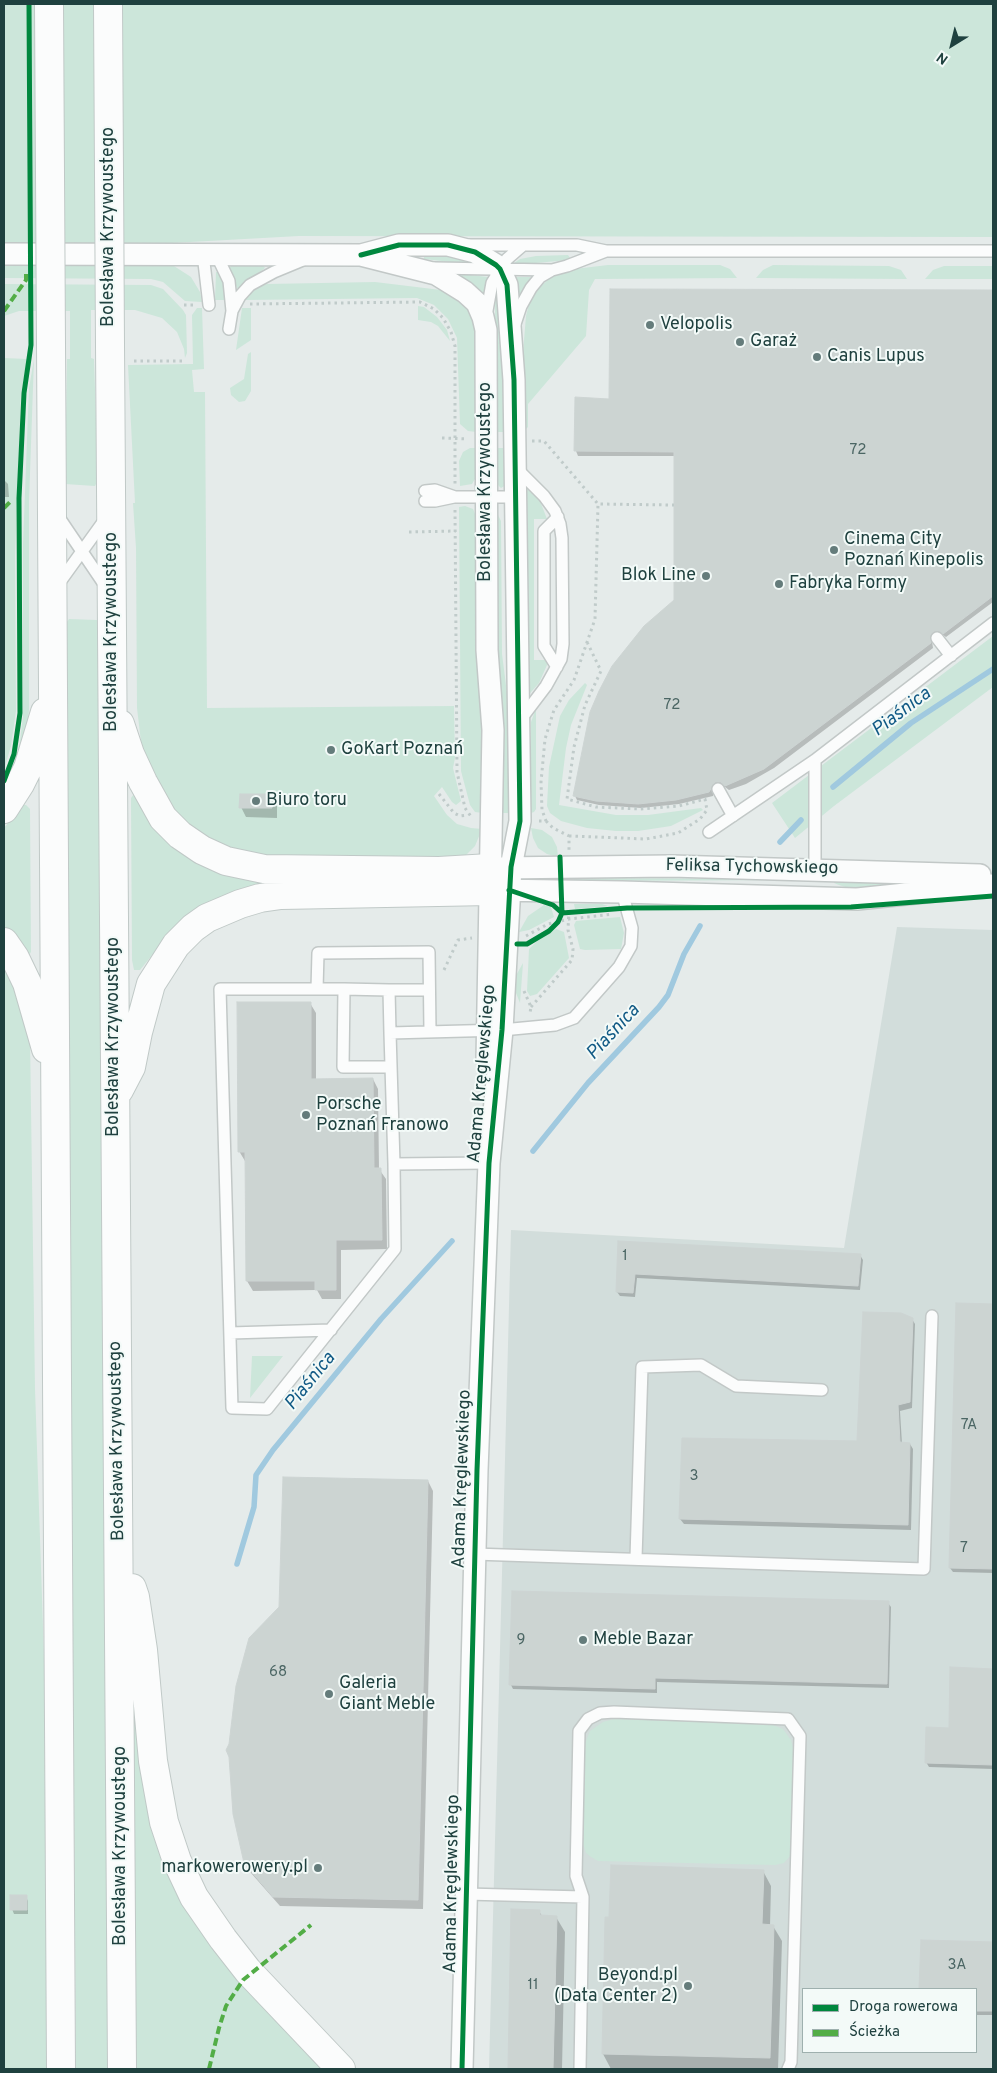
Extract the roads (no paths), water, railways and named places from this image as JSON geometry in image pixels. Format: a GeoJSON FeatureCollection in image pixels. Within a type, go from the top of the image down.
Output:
{"type":"FeatureCollection","features":[{"type":"Feature","properties":{"kind":"main road"},"geometry":{"type":"LineString","coordinates":[[49,4],[61,2069]]}},
{"type":"Feature","properties":{"kind":"main road","name":"Bolesława Krzywoustego"},"geometry":{"type":"LineString","coordinates":[[108,4],[122,2069]]}},
{"type":"Feature","properties":{"kind":"main road"},"geometry":{"type":"LineString","coordinates":[[4,809],[28,768],[53,684]]}},
{"type":"Feature","properties":{"kind":"main road"},"geometry":{"type":"LineString","coordinates":[[113,690],[122,730],[142,782],[163,818],[180,835],[202,850],[226,861],[264,869],[439,871],[500,879]]}},
{"type":"Feature","properties":{"kind":"main road"},"geometry":{"type":"LineString","coordinates":[[114,1101],[131,1067],[151,984],[176,945],[193,928],[207,918],[240,904],[260,898],[281,895],[500,879]]}},
{"type":"Feature","properties":{"kind":"main road"},"geometry":{"type":"LineString","coordinates":[[4,942],[15,958],[27,983],[55,1084]]}},
{"type":"Feature","properties":{"kind":"main road"},"geometry":{"type":"LineString","coordinates":[[119,1554],[135,1597],[143,1650],[153,1761],[164,1822],[177,1861],[194,1897],[248,1971],[340,2069]]}},
{"type":"Feature","properties":{"kind":"street"},"geometry":{"type":"LineString","coordinates":[[4,254],[361,255],[399,245],[448,245],[475,252],[500,269]]}},
{"type":"Feature","properties":{"kind":"street","name":"Bolesława Krzywoustego"},"geometry":{"type":"LineString","coordinates":[[361,255],[436,274],[458,287],[476,303],[485,322],[487,650],[493,730],[492,821],[500,879]]}},
{"type":"Feature","properties":{"kind":"street","name":"Bolesława Krzywoustego"},"geometry":{"type":"LineString","coordinates":[[500,269],[507,284],[511,340],[515,467],[518,724]]}},
{"type":"Feature","properties":{"kind":"street"},"geometry":{"type":"LineString","coordinates":[[500,879],[520,821],[518,724]]}},
{"type":"Feature","properties":{"kind":"street","name":"Feliksa Tychowskiego"},"geometry":{"type":"LineString","coordinates":[[500,879],[569,867],[670,866],[993,876]]}},
{"type":"Feature","properties":{"kind":"street"},"geometry":{"type":"LineString","coordinates":[[814,869],[819,897]]}},
{"type":"Feature","properties":{"kind":"street","name":"Feliksa Tychowskiego"},"geometry":{"type":"LineString","coordinates":[[500,879],[569,902],[626,904],[819,897],[857,899],[993,885]]}},
{"type":"Feature","properties":{"kind":"street","name":"Adama Kręglewskiego"},"geometry":{"type":"LineString","coordinates":[[462,2069],[474,1554],[500,879]]}},
{"type":"Feature","properties":{"kind":"lane"},"geometry":{"type":"LineString","coordinates":[[448,245],[577,245],[606,251],[993,251]]}},
{"type":"Feature","properties":{"kind":"lane"},"geometry":{"type":"LineString","coordinates":[[485,322],[492,283],[512,254],[522,246]]}},
{"type":"Feature","properties":{"kind":"lane"},"geometry":{"type":"LineString","coordinates":[[415,268],[552,270],[606,251]]}},
{"type":"Feature","properties":{"kind":"lane"},"geometry":{"type":"LineString","coordinates":[[209,254],[209,305]]}},
{"type":"Feature","properties":{"kind":"lane"},"geometry":{"type":"LineString","coordinates":[[209,254],[229,281],[234,308]]}},
{"type":"Feature","properties":{"kind":"lane"},"geometry":{"type":"LineString","coordinates":[[229,329],[234,308],[246,289],[255,282],[316,255]]}},
{"type":"Feature","properties":{"kind":"lane"},"geometry":{"type":"LineString","coordinates":[[511,340],[515,320],[524,299],[540,278],[552,270]]}},
{"type":"Feature","properties":{"kind":"lane"},"geometry":{"type":"LineString","coordinates":[[515,467],[544,496],[558,517],[562,538],[563,644],[561,659],[546,686],[518,724]]}},
{"type":"Feature","properties":{"kind":"lane"},"geometry":{"type":"LineString","coordinates":[[425,496],[435,490],[455,497],[515,497]]}},
{"type":"Feature","properties":{"kind":"lane"},"geometry":{"type":"LineString","coordinates":[[52,507],[112,597]]}},
{"type":"Feature","properties":{"kind":"lane"},"geometry":{"type":"LineString","coordinates":[[51,594],[111,510]]}},
{"type":"Feature","properties":{"kind":"lane"},"geometry":{"type":"LineString","coordinates":[[557,667],[544,646],[544,531],[558,517]]}},
{"type":"Feature","properties":{"kind":"lane"},"geometry":{"type":"LineString","coordinates":[[709,832],[815,760],[993,623]]}},
{"type":"Feature","properties":{"kind":"lane"},"geometry":{"type":"LineString","coordinates":[[937,638],[951,656]]}},
{"type":"Feature","properties":{"kind":"lane"},"geometry":{"type":"LineString","coordinates":[[814,869],[815,760]]}},
{"type":"Feature","properties":{"kind":"lane"},"geometry":{"type":"LineString","coordinates":[[718,789],[733,816]]}},
{"type":"Feature","properties":{"kind":"lane"},"geometry":{"type":"LineString","coordinates":[[390,1032],[495,1030],[555,1024],[574,1018],[618,967],[631,946],[632,928],[626,904]]}},
{"type":"Feature","properties":{"kind":"lane"},"geometry":{"type":"LineString","coordinates":[[317,989],[318,953],[429,952],[430,1031]]}},
{"type":"Feature","properties":{"kind":"lane"},"geometry":{"type":"LineString","coordinates":[[389,990],[395,1249],[267,1409],[232,1408],[220,989],[429,990]]}},
{"type":"Feature","properties":{"kind":"lane"},"geometry":{"type":"LineString","coordinates":[[344,989],[343,1067],[391,1067]]}},
{"type":"Feature","properties":{"kind":"lane"},"geometry":{"type":"LineString","coordinates":[[394,1164],[488,1163]]}},
{"type":"Feature","properties":{"kind":"lane"},"geometry":{"type":"LineString","coordinates":[[474,1554],[924,1569],[932,1316]]}},
{"type":"Feature","properties":{"kind":"lane"},"geometry":{"type":"LineString","coordinates":[[230,1333],[330,1330]]}},
{"type":"Feature","properties":{"kind":"lane"},"geometry":{"type":"LineString","coordinates":[[636,1558],[642,1367],[701,1365],[736,1386],[822,1390]]}},
{"type":"Feature","properties":{"kind":"lane"},"geometry":{"type":"LineString","coordinates":[[580,2069],[583,1897],[576,1876],[578,1746],[580,1731],[588,1719],[600,1713],[614,1712],[788,1719],[800,1736],[791,2062],[788,2069]]}},
{"type":"Feature","properties":{"kind":"lane"},"geometry":{"type":"LineString","coordinates":[[466,1894],[583,1897]]}},
{"type":"Feature","properties":{"kind":"waterway","name":"Piaśnica"},"geometry":{"type":"LineString","coordinates":[[833,787],[911,723],[993,669]]}},
{"type":"Feature","properties":{"kind":"waterway","name":"Piaśnica"},"geometry":{"type":"LineString","coordinates":[[780,842],[801,820]]}},
{"type":"Feature","properties":{"kind":"waterway","name":"Piaśnica"},"geometry":{"type":"LineString","coordinates":[[533,1151],[588,1083],[668,995],[684,954],[700,926]]}},
{"type":"Feature","properties":{"kind":"waterway","name":"Piaśnica"},"geometry":{"type":"LineString","coordinates":[[237,1564],[254,1507],[256,1475],[273,1450],[381,1319],[452,1241]]}},
{"type":"Feature","properties":{"kind":"place","name":"Velopolis"},"geometry":{"type":"Point","coordinates":[650,325]}},
{"type":"Feature","properties":{"kind":"place","name":"Garaż"},"geometry":{"type":"Point","coordinates":[740,342]}},
{"type":"Feature","properties":{"kind":"place","name":"Canis Lupus"},"geometry":{"type":"Point","coordinates":[817,357]}},
{"type":"Feature","properties":{"kind":"place","name":"Cinema City Poznań Kinepolis"},"geometry":{"type":"Point","coordinates":[834,550]}},
{"type":"Feature","properties":{"kind":"place","name":"Blok Line"},"geometry":{"type":"Point","coordinates":[706,576]}},
{"type":"Feature","properties":{"kind":"place","name":"Fabryka Formy"},"geometry":{"type":"Point","coordinates":[779,584]}},
{"type":"Feature","properties":{"kind":"place","name":"GoKart Poznań"},"geometry":{"type":"Point","coordinates":[331,750]}},
{"type":"Feature","properties":{"kind":"place","name":"Biuro toru"},"geometry":{"type":"Point","coordinates":[256,801]}},
{"type":"Feature","properties":{"kind":"place","name":"Porsche Poznań Franowo"},"geometry":{"type":"Point","coordinates":[306,1115]}},
{"type":"Feature","properties":{"kind":"place","name":"Meble Bazar"},"geometry":{"type":"Point","coordinates":[583,1640]}},
{"type":"Feature","properties":{"kind":"place","name":"Galeria Giant Meble"},"geometry":{"type":"Point","coordinates":[329,1694]}},
{"type":"Feature","properties":{"kind":"place","name":"markowerowery.pl"},"geometry":{"type":"Point","coordinates":[318,1868]}},
{"type":"Feature","properties":{"kind":"place","name":"Beyond.pl (Data Center 2)"},"geometry":{"type":"Point","coordinates":[688,1986]}}]}
